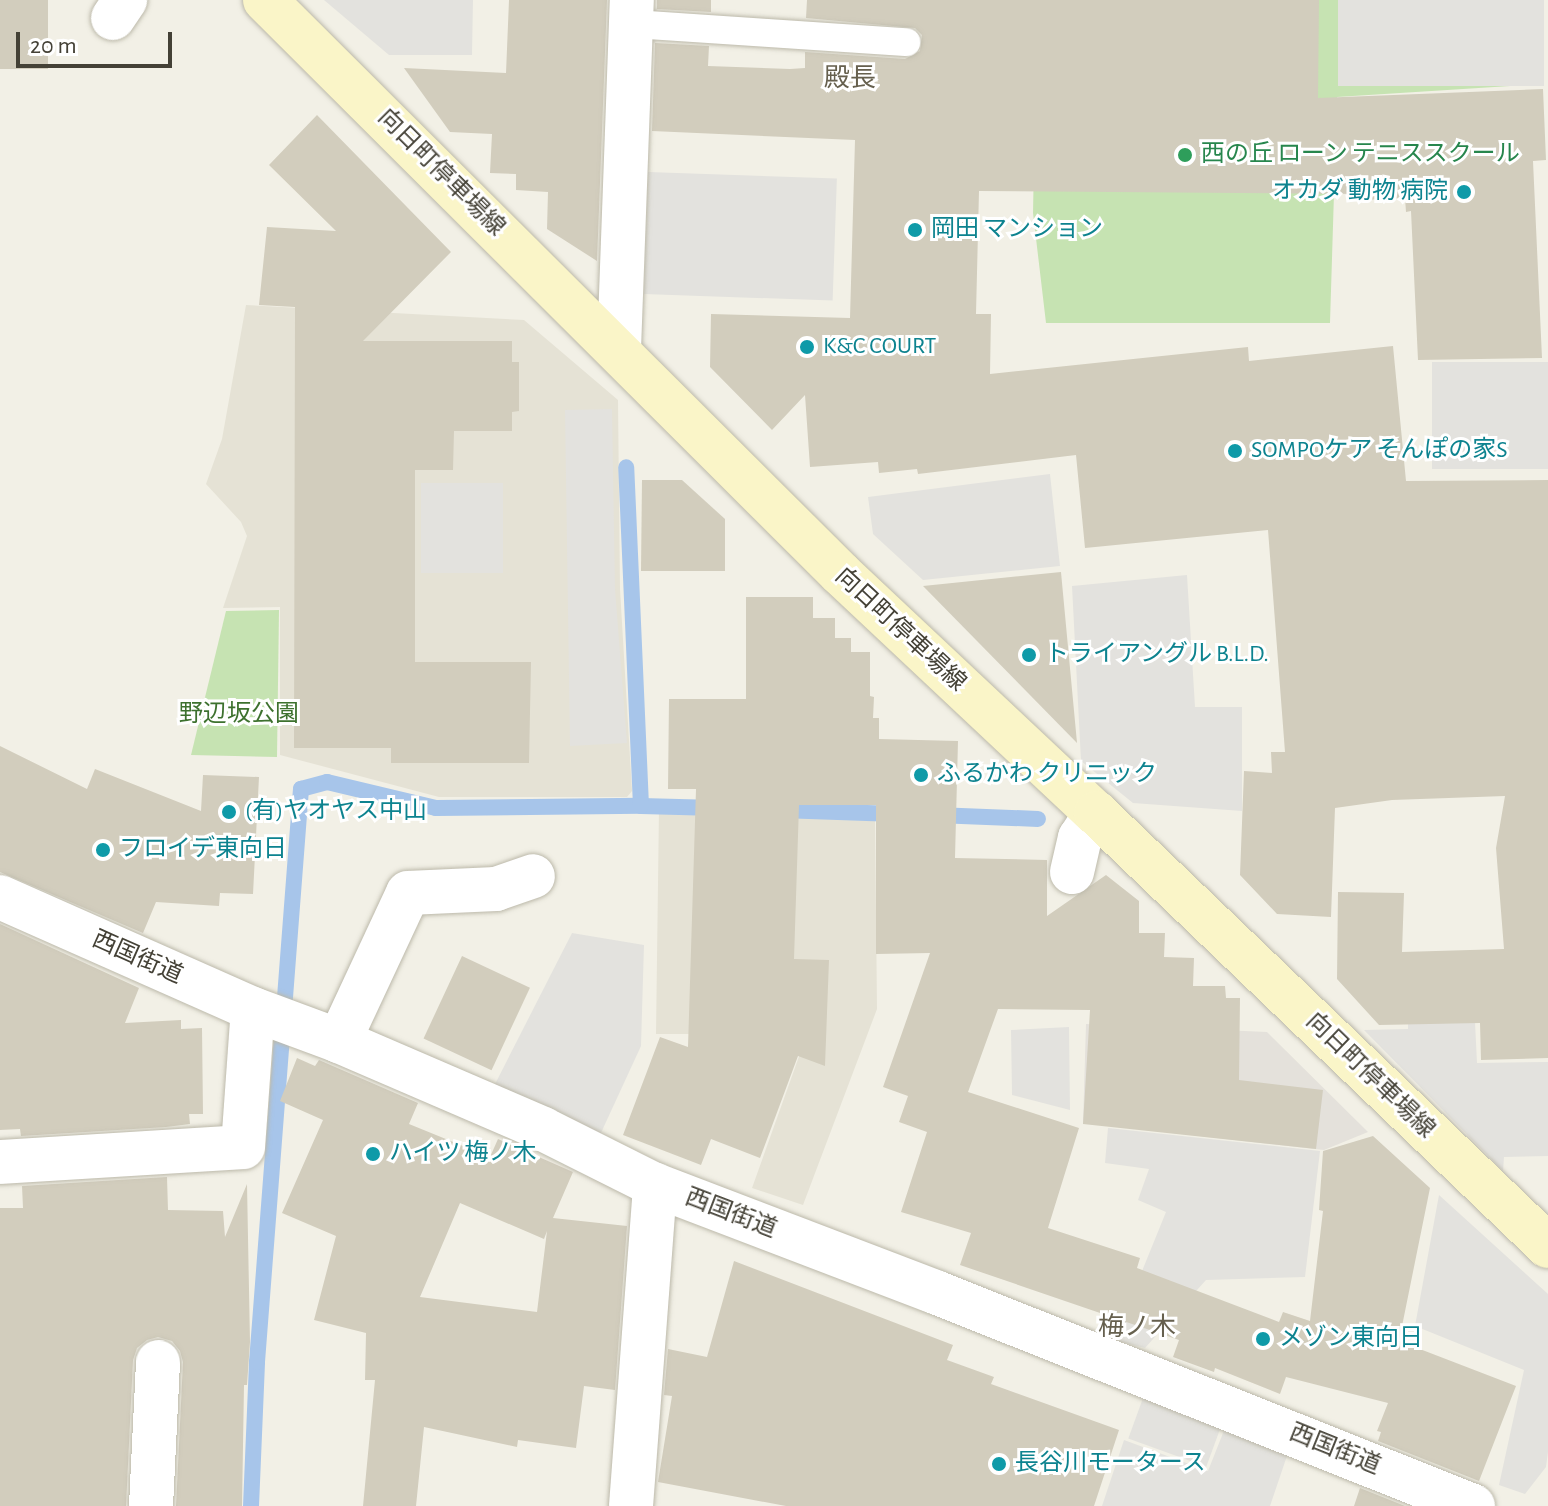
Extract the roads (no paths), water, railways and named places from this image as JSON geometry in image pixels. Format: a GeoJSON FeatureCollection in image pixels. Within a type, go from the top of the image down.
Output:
{"type":"FeatureCollection","features":[{"type":"Feature","properties":{"kind":"main road","name":"向日町停車場線"},"geometry":{"type":"LineString","coordinates":[[265,0],[619,349],[840,573],[1096,813],[1548,1246]]}},
{"type":"Feature","properties":{"kind":"street"},"geometry":{"type":"LineString","coordinates":[[619,349],[632,12]]}},
{"type":"Feature","properties":{"kind":"street"},"geometry":{"type":"LineString","coordinates":[[1072,872],[1080,838],[1096,813]]}},
{"type":"Feature","properties":{"kind":"street"},"geometry":{"type":"LineString","coordinates":[[339,1041],[408,893],[496,889],[533,876]]}},
{"type":"Feature","properties":{"kind":"street","name":"西国街道"},"geometry":{"type":"LineString","coordinates":[[0,897],[253,1009],[339,1041],[543,1129],[655,1185],[994,1315],[1473,1506]]}},
{"type":"Feature","properties":{"kind":"street"},"geometry":{"type":"LineString","coordinates":[[0,1162],[243,1147],[253,1009]]}},
{"type":"Feature","properties":{"kind":"street"},"geometry":{"type":"LineString","coordinates":[[631,1506],[655,1185]]}},
{"type":"Feature","properties":{"kind":"street"},"geometry":{"type":"LineString","coordinates":[[151,1506],[158,1362]]}},
{"type":"Feature","properties":{"kind":"lane"},"geometry":{"type":"LineString","coordinates":[[632,12],[906,42]]}},
{"type":"Feature","properties":{"kind":"waterway"},"geometry":{"type":"LineString","coordinates":[[251,1506],[257,1362],[301,789],[327,782],[436,808],[641,806],[626,467]]}},
{"type":"Feature","properties":{"kind":"waterway"},"geometry":{"type":"LineString","coordinates":[[641,806],[717,808]]}},
{"type":"Feature","properties":{"kind":"waterway"},"geometry":{"type":"LineString","coordinates":[[780,810],[896,814]]}},
{"type":"Feature","properties":{"kind":"waterway"},"geometry":{"type":"LineString","coordinates":[[936,815],[1038,819]]}},
{"type":"Feature","properties":{"kind":"place","name":"西の丘 ローン テニススクール"},"geometry":{"type":"Point","coordinates":[1185,155]}},
{"type":"Feature","properties":{"kind":"place","name":"オカダ 動物 病院"},"geometry":{"type":"Point","coordinates":[1464,192]}},
{"type":"Feature","properties":{"kind":"place","name":"岡田 マンション"},"geometry":{"type":"Point","coordinates":[915,230]}},
{"type":"Feature","properties":{"kind":"place","name":"K&C COURT"},"geometry":{"type":"Point","coordinates":[807,347]}},
{"type":"Feature","properties":{"kind":"place","name":"SOMPOケア そんぽの家S"},"geometry":{"type":"Point","coordinates":[1235,451]}},
{"type":"Feature","properties":{"kind":"place","name":"トライアングル B.L.D."},"geometry":{"type":"Point","coordinates":[1029,655]}},
{"type":"Feature","properties":{"kind":"place","name":"ふるかわ クリニック"},"geometry":{"type":"Point","coordinates":[921,775]}},
{"type":"Feature","properties":{"kind":"place","name":"(有)ヤオヤス中山"},"geometry":{"type":"Point","coordinates":[229,812]}},
{"type":"Feature","properties":{"kind":"place","name":"フロイデ東向日"},"geometry":{"type":"Point","coordinates":[103,850]}},
{"type":"Feature","properties":{"kind":"place","name":"ハイツ 梅ノ木"},"geometry":{"type":"Point","coordinates":[373,1154]}},
{"type":"Feature","properties":{"kind":"place","name":"メゾン東向日"},"geometry":{"type":"Point","coordinates":[1263,1339]}},
{"type":"Feature","properties":{"kind":"place","name":"長谷川モータース"},"geometry":{"type":"Point","coordinates":[999,1464]}},
{"type":"Feature","properties":{"kind":"district","name":"殿長"},"geometry":{"type":"Point","coordinates":[850,79]}},
{"type":"Feature","properties":{"kind":"district","name":"梅ノ木"},"geometry":{"type":"Point","coordinates":[1137,1328]}},
{"type":"Feature","properties":{"kind":"park label","name":"野辺坂公園"},"geometry":{"type":"Point","coordinates":[239,715]}}]}
